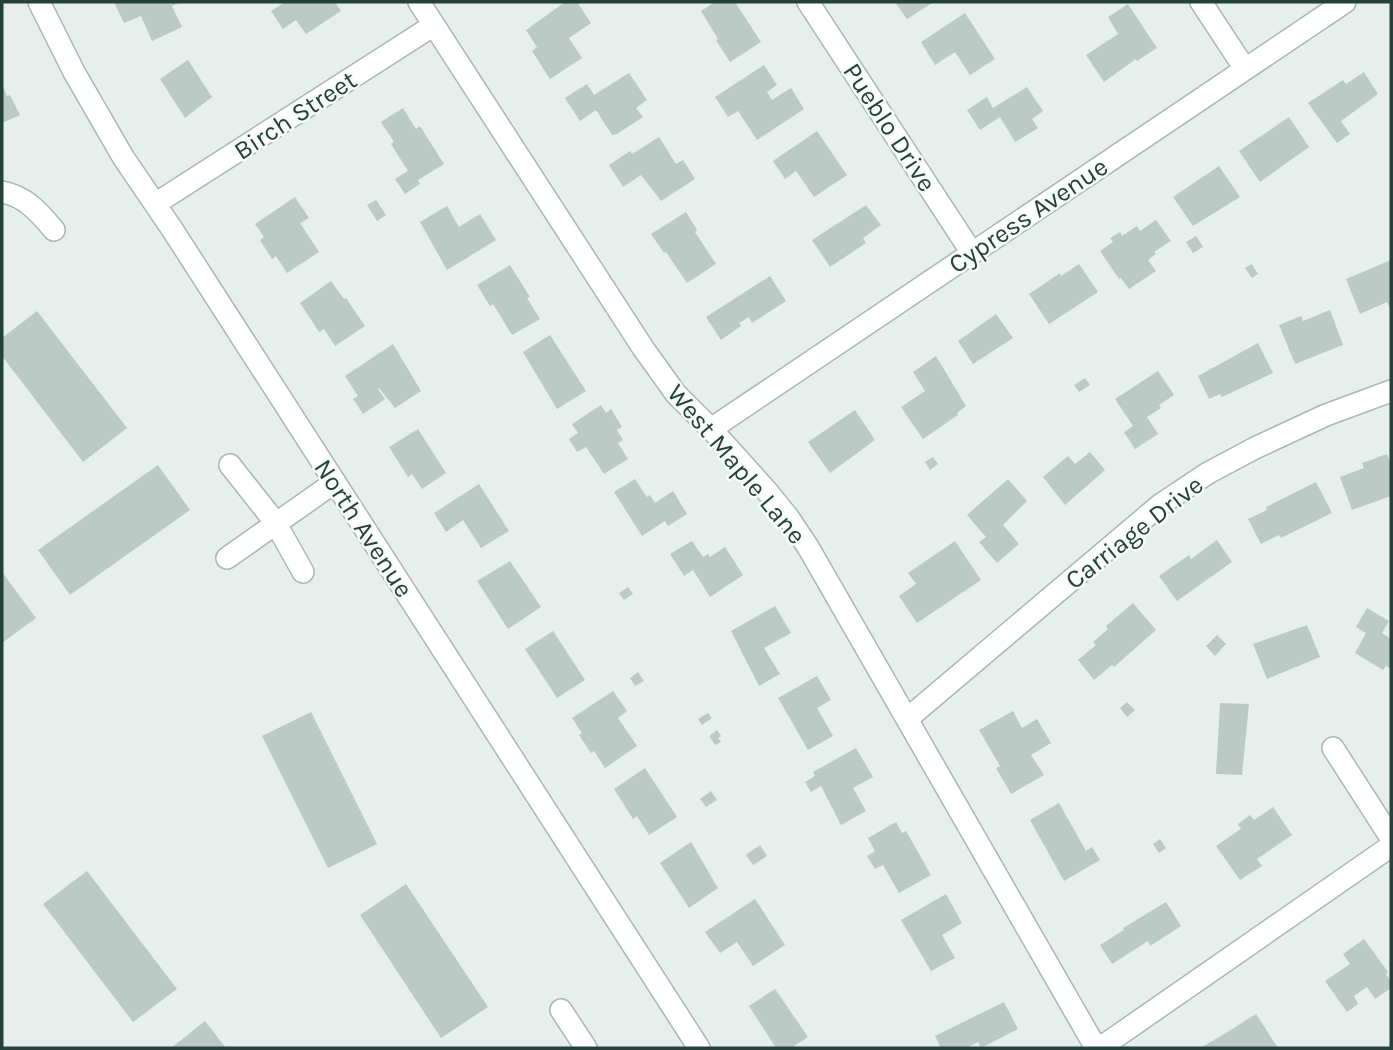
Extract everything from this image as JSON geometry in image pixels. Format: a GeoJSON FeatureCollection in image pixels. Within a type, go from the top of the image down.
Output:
{"type":"FeatureCollection","features":[{"type":"Feature","properties":{"kind":"street","name":"North Avenue"},"geometry":{"type":"LineString","coordinates":[[39,2],[74,72],[116,145],[697,1047]]}},
{"type":"Feature","properties":{"kind":"street","name":"West Maple Lane"},"geometry":{"type":"LineString","coordinates":[[419,2],[643,348],[676,394],[711,429],[788,517],[808,547],[1098,1048]]}},
{"type":"Feature","properties":{"kind":"street","name":"Pueblo Drive"},"geometry":{"type":"LineString","coordinates":[[808,2],[972,253]]}},
{"type":"Feature","properties":{"kind":"street"},"geometry":{"type":"LineString","coordinates":[[1201,2],[1245,69]]}},
{"type":"Feature","properties":{"kind":"street","name":"Cypress Avenue"},"geometry":{"type":"LineString","coordinates":[[711,429],[1345,2]]}},
{"type":"Feature","properties":{"kind":"street","name":"Birch Street"},"geometry":{"type":"LineString","coordinates":[[155,204],[434,25]]}},
{"type":"Feature","properties":{"kind":"street"},"geometry":{"type":"LineString","coordinates":[[2,192],[16,194],[38,211],[54,230]]}},
{"type":"Feature","properties":{"kind":"street","name":"Carriage Drive"},"geometry":{"type":"LineString","coordinates":[[907,719],[1160,505],[1208,473],[1255,448],[1326,415],[1391,391]]}},
{"type":"Feature","properties":{"kind":"street"},"geometry":{"type":"LineString","coordinates":[[230,465],[275,522],[303,572]]}},
{"type":"Feature","properties":{"kind":"street"},"geometry":{"type":"LineString","coordinates":[[227,558],[335,482]]}},
{"type":"Feature","properties":{"kind":"street"},"geometry":{"type":"LineString","coordinates":[[1333,748],[1391,838]]}},
{"type":"Feature","properties":{"kind":"street"},"geometry":{"type":"LineString","coordinates":[[1098,1048],[1391,846]]}},
{"type":"Feature","properties":{"kind":"street"},"geometry":{"type":"LineString","coordinates":[[561,1010],[586,1048]]}},
{"type":"Feature","properties":{"kind":"building"},"geometry":{"type":"Polygon","coordinates":[[[114,2],[181,2],[172,6],[182,27],[152,41],[141,16],[124,23],[114,2]]]}},
{"type":"Feature","properties":{"kind":"building"},"geometry":{"type":"Polygon","coordinates":[[[285,2],[335,2],[341,11],[306,34],[296,20],[283,29],[271,11],[285,2]]]}},
{"type":"Feature","properties":{"kind":"building"},"geometry":{"type":"Polygon","coordinates":[[[565,2],[577,2],[591,23],[569,38],[582,58],[550,79],[532,51],[537,47],[526,30],[565,2]]]}},
{"type":"Feature","properties":{"kind":"building"},"geometry":{"type":"Polygon","coordinates":[[[715,2],[735,2],[761,42],[730,62],[701,11],[715,2]]]}},
{"type":"Feature","properties":{"kind":"building"},"geometry":{"type":"Polygon","coordinates":[[[895,2],[934,2],[907,19],[895,2]]]}},
{"type":"Feature","properties":{"kind":"building"},"geometry":{"type":"Polygon","coordinates":[[[1128,4],[1157,48],[1104,82],[1086,55],[1118,34],[1108,17],[1128,4]]]}},
{"type":"Feature","properties":{"kind":"building"},"geometry":{"type":"Polygon","coordinates":[[[965,13],[995,59],[970,75],[955,52],[935,65],[921,42],[965,13]]]}},
{"type":"Feature","properties":{"kind":"building"},"geometry":{"type":"Polygon","coordinates":[[[188,60],[212,97],[185,118],[160,79],[188,60]]]}},
{"type":"Feature","properties":{"kind":"building"},"geometry":{"type":"Polygon","coordinates":[[[764,65],[777,85],[767,92],[772,100],[791,88],[804,109],[757,140],[738,111],[728,117],[715,97],[764,65]]]}},
{"type":"Feature","properties":{"kind":"building"},"geometry":{"type":"Polygon","coordinates":[[[1364,72],[1378,94],[1341,121],[1350,134],[1337,143],[1308,103],[1343,80],[1346,84],[1364,72]]]}},
{"type":"Feature","properties":{"kind":"building"},"geometry":{"type":"Polygon","coordinates":[[[629,73],[647,100],[636,108],[643,117],[617,134],[612,135],[596,110],[580,121],[565,98],[587,84],[594,95],[629,73]]]}},
{"type":"Feature","properties":{"kind":"building"},"geometry":{"type":"Polygon","coordinates":[[[2,84],[20,115],[2,123],[2,84]]]}},
{"type":"Feature","properties":{"kind":"building"},"geometry":{"type":"Polygon","coordinates":[[[1027,87],[1043,111],[1032,119],[1038,128],[1015,142],[1000,117],[980,130],[967,110],[987,97],[993,108],[1027,87]]]}},
{"type":"Feature","properties":{"kind":"building"},"geometry":{"type":"Polygon","coordinates":[[[403,108],[416,129],[420,126],[444,164],[418,180],[420,184],[405,194],[395,179],[408,171],[381,122],[403,108]]]}},
{"type":"Feature","properties":{"kind":"building"},"geometry":{"type":"Polygon","coordinates":[[[1289,117],[1309,147],[1260,182],[1239,151],[1289,117]]]}},
{"type":"Feature","properties":{"kind":"building"},"geometry":{"type":"Polygon","coordinates":[[[817,131],[847,175],[814,197],[796,171],[785,179],[773,161],[817,131]]]}},
{"type":"Feature","properties":{"kind":"building"},"geometry":{"type":"Polygon","coordinates":[[[659,137],[676,164],[683,160],[695,179],[661,201],[641,175],[623,187],[609,165],[659,137]]]}},
{"type":"Feature","properties":{"kind":"building"},"geometry":{"type":"Polygon","coordinates":[[[1219,166],[1240,197],[1193,226],[1173,197],[1219,166]]]}},
{"type":"Feature","properties":{"kind":"building"},"geometry":{"type":"Polygon","coordinates":[[[295,197],[309,218],[300,223],[319,252],[287,273],[276,256],[272,259],[260,240],[264,237],[255,224],[295,197]]]}},
{"type":"Feature","properties":{"kind":"building"},"geometry":{"type":"Polygon","coordinates":[[[376,200],[386,215],[377,221],[367,205],[376,200]]]}},
{"type":"Feature","properties":{"kind":"building"},"geometry":{"type":"Polygon","coordinates":[[[866,205],[881,225],[863,238],[866,243],[830,267],[812,240],[866,205]]]}},
{"type":"Feature","properties":{"kind":"building"},"geometry":{"type":"Polygon","coordinates":[[[447,206],[459,227],[480,214],[496,240],[447,270],[420,222],[447,206]]]}},
{"type":"Feature","properties":{"kind":"building"},"geometry":{"type":"Polygon","coordinates":[[[686,212],[697,230],[695,232],[716,264],[687,283],[651,234],[686,212]]]}},
{"type":"Feature","properties":{"kind":"building"},"geometry":{"type":"Polygon","coordinates":[[[1156,220],[1171,241],[1154,252],[1156,254],[1148,260],[1156,271],[1129,289],[1100,251],[1113,242],[1110,238],[1120,232],[1122,236],[1137,226],[1140,231],[1156,220]]]}},
{"type":"Feature","properties":{"kind":"building"},"geometry":{"type":"Polygon","coordinates":[[[1196,236],[1203,247],[1193,253],[1186,242],[1196,236]]]}},
{"type":"Feature","properties":{"kind":"building"},"geometry":{"type":"Polygon","coordinates":[[[1391,260],[1391,311],[1387,302],[1360,314],[1346,279],[1391,260]]]}},
{"type":"Feature","properties":{"kind":"building"},"geometry":{"type":"Polygon","coordinates":[[[1079,264],[1098,292],[1049,324],[1029,294],[1079,264]]]}},
{"type":"Feature","properties":{"kind":"building"},"geometry":{"type":"Polygon","coordinates":[[[1252,264],[1258,274],[1252,278],[1245,268],[1252,264]]]}},
{"type":"Feature","properties":{"kind":"building"},"geometry":{"type":"Polygon","coordinates":[[[510,265],[540,319],[512,335],[493,304],[490,306],[477,285],[510,265]]]}},
{"type":"Feature","properties":{"kind":"building"},"geometry":{"type":"Polygon","coordinates":[[[770,276],[786,301],[752,323],[749,317],[739,323],[741,326],[721,340],[706,317],[770,276]]]}},
{"type":"Feature","properties":{"kind":"building"},"geometry":{"type":"Polygon","coordinates":[[[331,281],[365,326],[335,346],[324,329],[319,332],[300,303],[331,281]]]}},
{"type":"Feature","properties":{"kind":"building"},"geometry":{"type":"Polygon","coordinates":[[[1330,310],[1343,345],[1295,364],[1279,325],[1301,316],[1303,321],[1330,310]]]}},
{"type":"Feature","properties":{"kind":"building"},"geometry":{"type":"Polygon","coordinates":[[[37,311],[127,428],[83,462],[2,356],[2,338],[37,311]]]}},
{"type":"Feature","properties":{"kind":"building"},"geometry":{"type":"Polygon","coordinates":[[[996,314],[1013,338],[973,364],[958,341],[996,314]]]}},
{"type":"Feature","properties":{"kind":"building"},"geometry":{"type":"Polygon","coordinates":[[[550,335],[586,391],[557,409],[523,352],[550,335]]]}},
{"type":"Feature","properties":{"kind":"building"},"geometry":{"type":"Polygon","coordinates":[[[1258,343],[1273,373],[1222,397],[1220,394],[1209,399],[1198,376],[1258,343]]]}},
{"type":"Feature","properties":{"kind":"building"},"geometry":{"type":"Polygon","coordinates":[[[393,344],[421,391],[395,408],[379,388],[385,399],[363,414],[353,399],[358,396],[345,376],[393,344]]]}},
{"type":"Feature","properties":{"kind":"building"},"geometry":{"type":"Polygon","coordinates":[[[936,356],[966,406],[958,415],[923,439],[901,407],[925,391],[913,372],[936,356]]]}},
{"type":"Feature","properties":{"kind":"building"},"geometry":{"type":"Polygon","coordinates":[[[1158,371],[1174,395],[1147,417],[1158,434],[1135,449],[1124,432],[1133,426],[1115,399],[1158,371]]]}},
{"type":"Feature","properties":{"kind":"building"},"geometry":{"type":"Polygon","coordinates":[[[1085,378],[1090,385],[1079,392],[1074,385],[1085,378]]]}},
{"type":"Feature","properties":{"kind":"building"},"geometry":{"type":"Polygon","coordinates":[[[601,405],[606,413],[611,409],[622,427],[617,430],[623,440],[618,443],[628,459],[604,474],[586,447],[577,452],[569,439],[578,433],[572,424],[601,405]]]}},
{"type":"Feature","properties":{"kind":"building"},"geometry":{"type":"Polygon","coordinates":[[[855,410],[875,440],[830,473],[808,442],[855,410]]]}},
{"type":"Feature","properties":{"kind":"building"},"geometry":{"type":"Polygon","coordinates":[[[418,429],[446,473],[422,489],[412,474],[408,477],[389,447],[418,429]]]}},
{"type":"Feature","properties":{"kind":"building"},"geometry":{"type":"Polygon","coordinates":[[[1090,452],[1105,470],[1065,505],[1043,477],[1068,456],[1075,464],[1090,452]]]}},
{"type":"Feature","properties":{"kind":"building"},"geometry":{"type":"Polygon","coordinates":[[[1387,454],[1391,465],[1391,496],[1352,510],[1340,477],[1364,468],[1362,463],[1387,454]]]}},
{"type":"Feature","properties":{"kind":"building"},"geometry":{"type":"Polygon","coordinates":[[[933,457],[938,464],[930,470],[925,462],[933,457]]]}},
{"type":"Feature","properties":{"kind":"building"},"geometry":{"type":"Polygon","coordinates":[[[158,465],[190,510],[70,595],[38,550],[158,465]]]}},
{"type":"Feature","properties":{"kind":"building"},"geometry":{"type":"Polygon","coordinates":[[[635,479],[647,497],[650,495],[655,503],[673,491],[687,514],[668,526],[665,521],[642,536],[614,492],[635,479]]]}},
{"type":"Feature","properties":{"kind":"building"},"geometry":{"type":"Polygon","coordinates":[[[1008,479],[1027,501],[1003,525],[1019,544],[997,563],[979,542],[986,537],[967,515],[1008,479]]]}},
{"type":"Feature","properties":{"kind":"building"},"geometry":{"type":"Polygon","coordinates":[[[1316,482],[1332,513],[1281,538],[1279,535],[1261,544],[1248,519],[1316,482]]]}},
{"type":"Feature","properties":{"kind":"building"},"geometry":{"type":"Polygon","coordinates":[[[479,484],[509,531],[481,548],[463,520],[446,532],[434,513],[479,484]]]}},
{"type":"Feature","properties":{"kind":"building"},"geometry":{"type":"Polygon","coordinates":[[[1217,540],[1232,562],[1177,601],[1159,576],[1189,555],[1191,559],[1217,540]]]}},
{"type":"Feature","properties":{"kind":"building"},"geometry":{"type":"Polygon","coordinates":[[[692,541],[703,557],[708,554],[710,557],[725,547],[743,575],[710,597],[693,570],[684,576],[670,554],[692,541]]]}},
{"type":"Feature","properties":{"kind":"building"},"geometry":{"type":"Polygon","coordinates":[[[955,541],[981,580],[917,623],[899,596],[916,584],[908,573],[955,541]]]}},
{"type":"Feature","properties":{"kind":"building"},"geometry":{"type":"Polygon","coordinates":[[[510,561],[541,607],[508,629],[477,581],[510,561]]]}},
{"type":"Feature","properties":{"kind":"building"},"geometry":{"type":"Polygon","coordinates":[[[2,572],[36,618],[2,643],[2,572]]]}},
{"type":"Feature","properties":{"kind":"building"},"geometry":{"type":"Polygon","coordinates":[[[628,587],[633,594],[624,600],[619,593],[628,587]]]}},
{"type":"Feature","properties":{"kind":"building"},"geometry":{"type":"Polygon","coordinates":[[[1133,603],[1156,630],[1114,667],[1112,665],[1094,680],[1078,660],[1096,645],[1093,642],[1108,629],[1106,626],[1133,603]]]}},
{"type":"Feature","properties":{"kind":"building"},"geometry":{"type":"Polygon","coordinates":[[[775,606],[791,633],[764,648],[780,674],[759,686],[731,631],[775,606]]]}},
{"type":"Feature","properties":{"kind":"building"},"geometry":{"type":"Polygon","coordinates":[[[1367,608],[1389,621],[1382,633],[1391,639],[1391,669],[1386,666],[1383,670],[1355,653],[1366,633],[1356,627],[1367,608]]]}},
{"type":"Feature","properties":{"kind":"building"},"geometry":{"type":"Polygon","coordinates":[[[1307,625],[1320,657],[1267,679],[1253,644],[1307,625]]]}},
{"type":"Feature","properties":{"kind":"building"},"geometry":{"type":"Polygon","coordinates":[[[553,631],[585,680],[557,698],[525,649],[553,631]]]}},
{"type":"Feature","properties":{"kind":"building"},"geometry":{"type":"Polygon","coordinates":[[[1217,635],[1226,644],[1215,656],[1206,646],[1217,635]]]}},
{"type":"Feature","properties":{"kind":"building"},"geometry":{"type":"Polygon","coordinates":[[[638,672],[644,681],[635,686],[630,678],[638,672]]]}},
{"type":"Feature","properties":{"kind":"building"},"geometry":{"type":"Polygon","coordinates":[[[817,676],[831,700],[817,708],[833,736],[808,750],[778,698],[817,676]]]}},
{"type":"Feature","properties":{"kind":"building"},"geometry":{"type":"Polygon","coordinates":[[[613,691],[627,711],[618,718],[637,746],[605,768],[579,735],[582,733],[572,718],[613,691]]]}},
{"type":"Feature","properties":{"kind":"building"},"geometry":{"type":"Polygon","coordinates":[[[1127,702],[1135,710],[1127,717],[1120,708],[1127,702]]]}},
{"type":"Feature","properties":{"kind":"building"},"geometry":{"type":"Polygon","coordinates":[[[1220,703],[1249,704],[1242,775],[1216,774],[1220,703]]]}},
{"type":"Feature","properties":{"kind":"building"},"geometry":{"type":"Polygon","coordinates":[[[1013,711],[1022,728],[1037,719],[1051,743],[1031,755],[1044,775],[1011,794],[996,768],[1000,766],[979,730],[1013,711]]]}},
{"type":"Feature","properties":{"kind":"building"},"geometry":{"type":"Polygon","coordinates":[[[311,712],[377,844],[328,868],[262,736],[311,712]]]}},
{"type":"Feature","properties":{"kind":"building"},"geometry":{"type":"Polygon","coordinates":[[[708,713],[712,718],[702,725],[698,719],[708,713]]]}},
{"type":"Feature","properties":{"kind":"building"},"geometry":{"type":"Polygon","coordinates":[[[717,730],[721,742],[715,745],[709,736],[717,730]]]}},
{"type":"Feature","properties":{"kind":"building"},"geometry":{"type":"Polygon","coordinates":[[[856,748],[873,777],[853,788],[866,811],[841,825],[821,786],[811,792],[805,782],[815,776],[813,772],[856,748]]]}},
{"type":"Feature","properties":{"kind":"building"},"geometry":{"type":"Polygon","coordinates":[[[645,768],[677,817],[649,835],[637,816],[633,819],[614,789],[645,768]]]}},
{"type":"Feature","properties":{"kind":"building"},"geometry":{"type":"Polygon","coordinates":[[[711,791],[717,800],[706,807],[700,799],[711,791]]]}},
{"type":"Feature","properties":{"kind":"building"},"geometry":{"type":"Polygon","coordinates":[[[1059,803],[1086,851],[1092,847],[1100,860],[1064,881],[1030,820],[1059,803]]]}},
{"type":"Feature","properties":{"kind":"building"},"geometry":{"type":"Polygon","coordinates":[[[1273,807],[1292,835],[1257,859],[1262,866],[1240,880],[1216,846],[1241,829],[1238,824],[1250,815],[1254,820],[1273,807]]]}},
{"type":"Feature","properties":{"kind":"building"},"geometry":{"type":"Polygon","coordinates":[[[896,822],[902,833],[906,831],[931,875],[899,893],[883,865],[875,869],[867,856],[875,851],[868,838],[896,822]]]}},
{"type":"Feature","properties":{"kind":"building"},"geometry":{"type":"Polygon","coordinates":[[[1160,839],[1166,848],[1159,853],[1153,844],[1160,839]]]}},
{"type":"Feature","properties":{"kind":"building"},"geometry":{"type":"Polygon","coordinates":[[[691,842],[718,888],[689,908],[660,863],[691,842]]]}},
{"type":"Feature","properties":{"kind":"building"},"geometry":{"type":"Polygon","coordinates":[[[760,845],[767,856],[753,865],[746,855],[760,845]]]}},
{"type":"Feature","properties":{"kind":"building"},"geometry":{"type":"Polygon","coordinates":[[[87,871],[177,989],[133,1022],[43,904],[87,871]]]}},
{"type":"Feature","properties":{"kind":"building"},"geometry":{"type":"Polygon","coordinates":[[[406,884],[488,1007],[441,1038],[360,915],[406,884]]]}},
{"type":"Feature","properties":{"kind":"building"},"geometry":{"type":"Polygon","coordinates":[[[946,894],[962,923],[942,935],[955,958],[931,971],[901,920],[946,894]]]}},
{"type":"Feature","properties":{"kind":"building"},"geometry":{"type":"Polygon","coordinates":[[[755,899],[785,945],[753,966],[737,942],[720,953],[705,932],[755,899]]]}},
{"type":"Feature","properties":{"kind":"building"},"geometry":{"type":"Polygon","coordinates":[[[1166,902],[1181,926],[1150,946],[1148,941],[1112,964],[1100,945],[1166,902]]]}},
{"type":"Feature","properties":{"kind":"building"},"geometry":{"type":"Polygon","coordinates":[[[1364,939],[1388,972],[1386,974],[1391,988],[1375,999],[1367,987],[1354,996],[1358,1004],[1347,1012],[1325,981],[1350,964],[1343,954],[1364,939]]]}},
{"type":"Feature","properties":{"kind":"building"},"geometry":{"type":"Polygon","coordinates":[[[775,989],[808,1037],[791,1048],[776,1048],[749,1006],[775,989]]]}},
{"type":"Feature","properties":{"kind":"building"},"geometry":{"type":"Polygon","coordinates":[[[1004,1002],[1018,1029],[981,1048],[978,1042],[966,1048],[941,1048],[935,1036],[1004,1002]]]}},
{"type":"Feature","properties":{"kind":"building"},"geometry":{"type":"Polygon","coordinates":[[[1256,1014],[1278,1048],[1200,1048],[1221,1036],[1256,1014]]]}},
{"type":"Feature","properties":{"kind":"building"},"geometry":{"type":"Polygon","coordinates":[[[205,1021],[226,1048],[171,1048],[205,1021]]]}}]}
